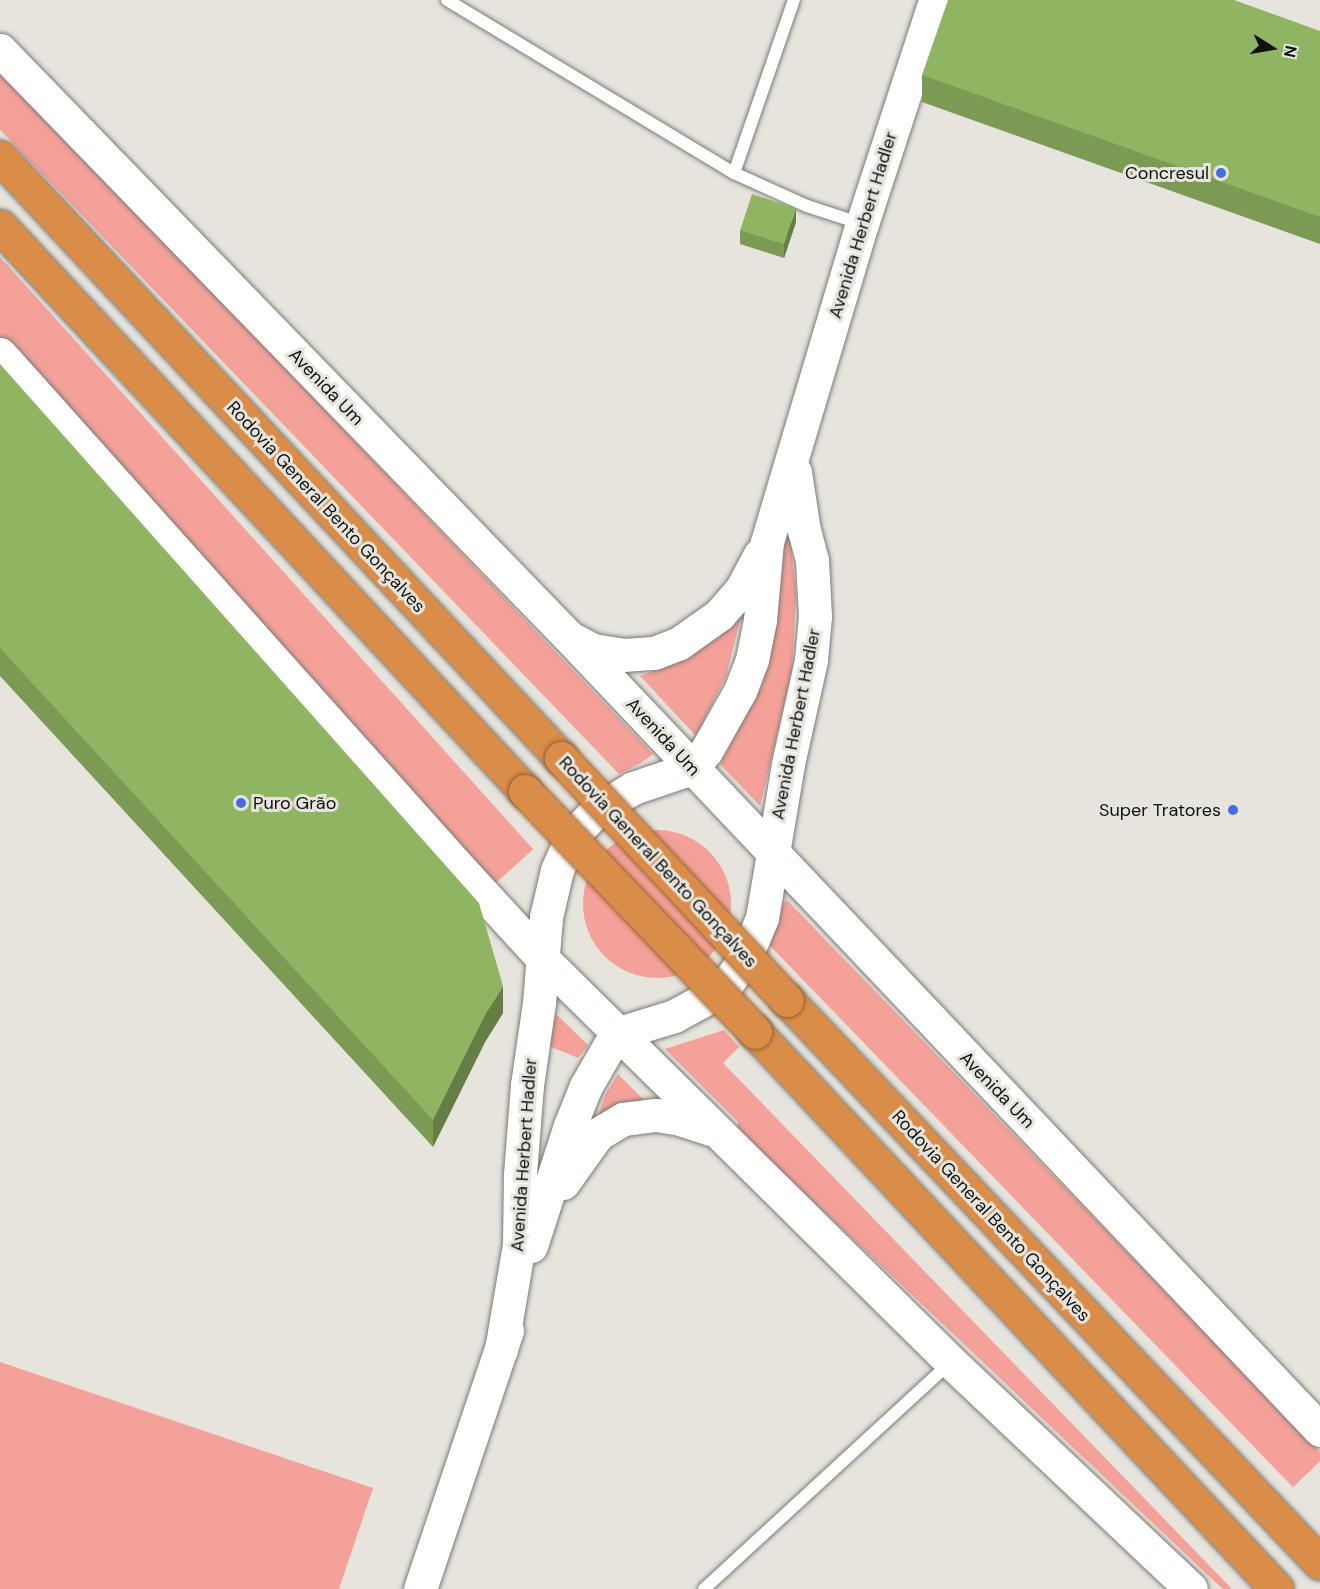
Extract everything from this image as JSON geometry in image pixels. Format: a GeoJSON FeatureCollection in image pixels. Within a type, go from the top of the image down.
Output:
{"type":"FeatureCollection","features":[{"type":"Feature","properties":{"kind":"highway","name":"Rodovia General Bento Gonçalves"},"geometry":{"type":"LineString","coordinates":[[0,157],[787,1000],[1320,1563]]}},
{"type":"Feature","properties":{"kind":"highway"},"geometry":{"type":"LineString","coordinates":[[0,226],[525,791],[755,1032],[1277,1589]]}},
{"type":"Feature","properties":{"kind":"main road","name":"Avenida Herbert Hadler"},"geometry":{"type":"LineString","coordinates":[[501,1350],[519,1245],[523,1134],[550,890],[564,851],[582,823],[597,810],[633,788],[692,768],[706,751],[741,691],[752,660],[760,620],[765,554],[862,224],[935,0]]}},
{"type":"Feature","properties":{"kind":"main road","name":"Avenida Um"},"geometry":{"type":"LineString","coordinates":[[0,50],[567,635],[771,853],[1320,1430]]}},
{"type":"Feature","properties":{"kind":"main road"},"geometry":{"type":"LineString","coordinates":[[0,354],[544,960],[616,1034],[951,1362],[1191,1589]]}},
{"type":"Feature","properties":{"kind":"main road","name":"Avenida Herbert Hadler"},"geometry":{"type":"LineString","coordinates":[[420,1589],[501,1350],[569,1128],[586,1086],[616,1034],[674,1016],[711,996],[727,984],[746,956],[762,918],[771,853],[788,764],[802,708],[815,616],[812,560],[795,478],[796,452]]}},
{"type":"Feature","properties":{"kind":"main road"},"geometry":{"type":"LineString","coordinates":[[567,635],[593,650],[623,655],[654,653],[694,634],[719,615],[741,590],[759,556],[778,509]]}},
{"type":"Feature","properties":{"kind":"main road"},"geometry":{"type":"LineString","coordinates":[[501,1350],[558,1191],[586,1147],[598,1134],[623,1119],[656,1115],[700,1124],[718,1132]]}},
{"type":"Feature","properties":{"kind":"lane"},"geometry":{"type":"LineString","coordinates":[[447,0],[735,173],[807,206],[862,224]]}},
{"type":"Feature","properties":{"kind":"lane"},"geometry":{"type":"LineString","coordinates":[[735,173],[795,0]]}},
{"type":"Feature","properties":{"kind":"lane"},"geometry":{"type":"LineString","coordinates":[[704,1589],[951,1362]]}},
{"type":"Feature","properties":{"kind":"shaded area"},"geometry":{"type":"Polygon","coordinates":[[[0,69],[653,754],[619,774],[0,130],[0,69]]]}},
{"type":"Feature","properties":{"kind":"shaded area"},"geometry":{"type":"Polygon","coordinates":[[[0,257],[533,849],[486,891],[0,351],[0,257]]]}},
{"type":"Feature","properties":{"kind":"shaded area"},"geometry":{"type":"Polygon","coordinates":[[[788,514],[796,594],[792,672],[760,806],[720,764],[761,687],[775,634],[779,560],[788,514]]]}},
{"type":"Feature","properties":{"kind":"shaded area"},"geometry":{"type":"Polygon","coordinates":[[[742,613],[726,676],[696,736],[640,676],[681,661],[709,643],[742,613]]]}},
{"type":"Feature","properties":{"kind":"shaded area"},"geometry":{"type":"Polygon","coordinates":[[[657,830],[685,835],[710,851],[726,876],[731,904],[726,932],[710,957],[685,973],[657,978],[629,973],[604,957],[588,932],[583,904],[588,876],[604,851],[629,835],[657,830]]]}},
{"type":"Feature","properties":{"kind":"shaded area"},"geometry":{"type":"Polygon","coordinates":[[[787,900],[1320,1452],[1320,1461],[1293,1487],[755,931],[787,900]]]}},
{"type":"Feature","properties":{"kind":"shaded area"},"geometry":{"type":"Polygon","coordinates":[[[556,1014],[588,1045],[578,1058],[549,1046],[556,1014]]]}},
{"type":"Feature","properties":{"kind":"shaded area"},"geometry":{"type":"Polygon","coordinates":[[[724,1030],[739,1047],[723,1063],[1232,1589],[1223,1589],[1214,1581],[737,1129],[738,1122],[665,1049],[724,1030]]]}},
{"type":"Feature","properties":{"kind":"shaded area"},"geometry":{"type":"Polygon","coordinates":[[[618,1074],[645,1101],[598,1117],[605,1095],[618,1074]]]}},
{"type":"Feature","properties":{"kind":"shaded area"},"geometry":{"type":"Polygon","coordinates":[[[0,1362],[373,1488],[339,1589],[0,1589],[0,1362]]]}},
{"type":"Feature","properties":{"kind":"building","name":"Concresul"},"geometry":{"type":"Polygon","coordinates":[[[948,0],[1234,0],[1320,31],[1320,217],[922,75],[948,0]]]}},
{"type":"Feature","properties":{"kind":"building"},"geometry":{"type":"Polygon","coordinates":[[[752,194],[796,208],[784,244],[740,230],[752,194]]]}},
{"type":"Feature","properties":{"kind":"building","name":"Puro Grão"},"geometry":{"type":"Polygon","coordinates":[[[0,364],[479,903],[503,986],[485,1015],[433,1120],[0,648],[0,364]]]}},
{"type":"Feature","properties":{"kind":"place","name":"Concresul"},"geometry":{"type":"Point","coordinates":[1221,173]}},
{"type":"Feature","properties":{"kind":"place","name":"Puro Grão"},"geometry":{"type":"Point","coordinates":[241,803]}},
{"type":"Feature","properties":{"kind":"place","name":"Super Tratores"},"geometry":{"type":"Point","coordinates":[1233,810]}}]}
